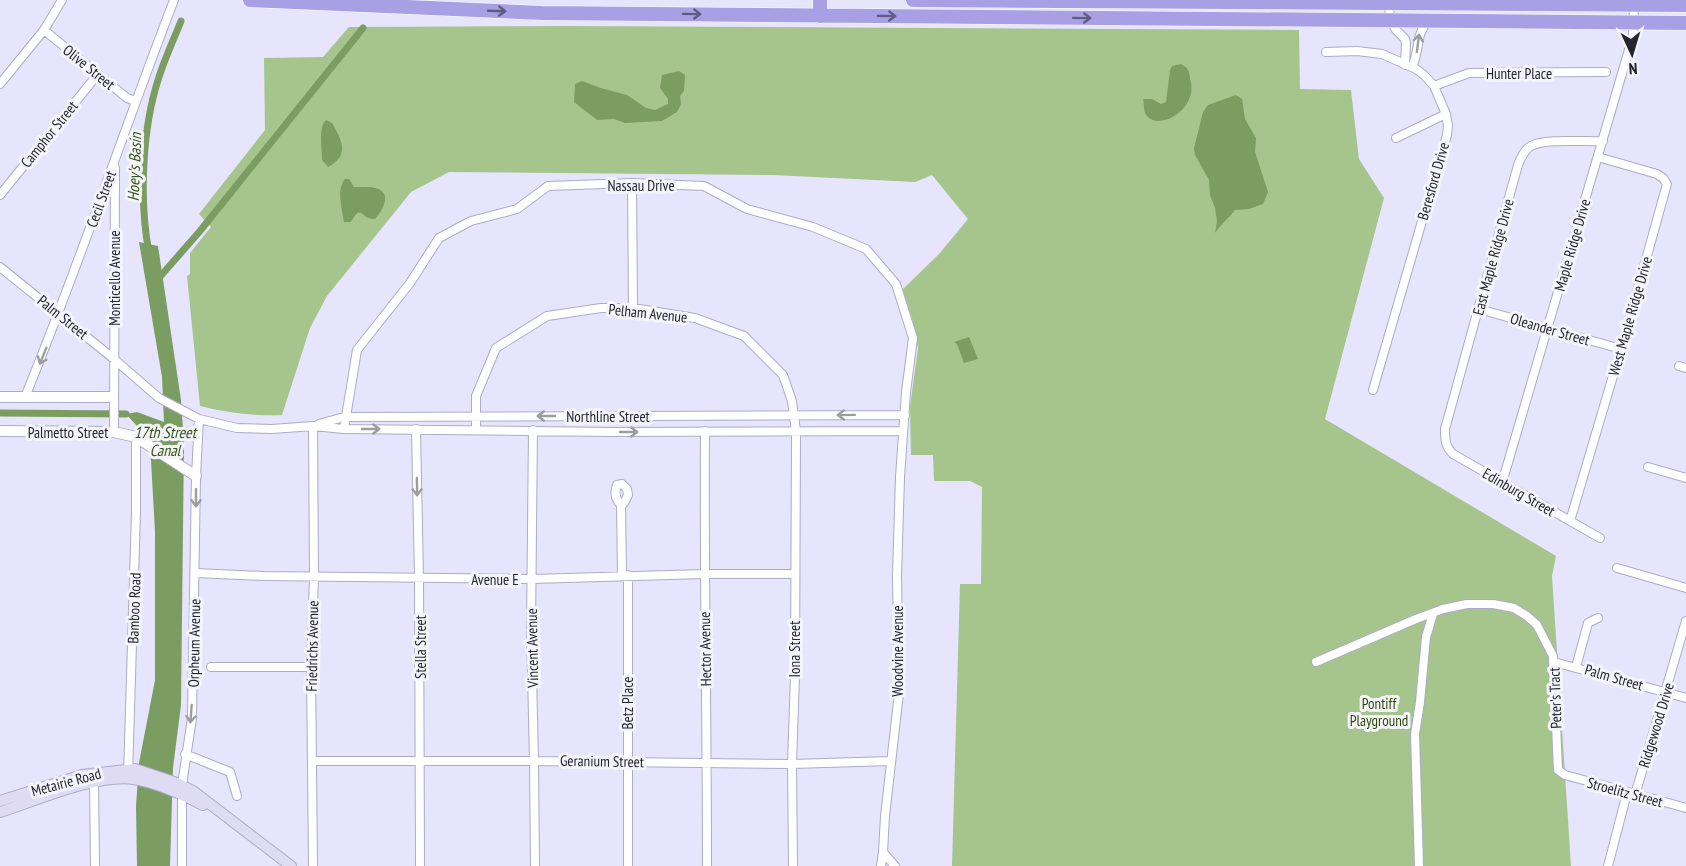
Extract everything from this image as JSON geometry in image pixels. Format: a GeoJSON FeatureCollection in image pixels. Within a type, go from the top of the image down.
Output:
{"type":"FeatureCollection","features":[{"type":"Feature","properties":{"kind":"highway"},"geometry":{"type":"LineString","coordinates":[[249,0],[444,4],[542,13],[1686,23]]}},
{"type":"Feature","properties":{"kind":"highway"},"geometry":{"type":"LineString","coordinates":[[820,0],[820,16]]}},
{"type":"Feature","properties":{"kind":"highway"},"geometry":{"type":"LineString","coordinates":[[913,0],[1686,5]]}},
{"type":"Feature","properties":{"kind":"highway"},"geometry":{"type":"LineString","coordinates":[[1130,1],[1131,18]]}},
{"type":"Feature","properties":{"kind":"highway"},"geometry":{"type":"LineString","coordinates":[[1274,2],[1274,19]]}},
{"type":"Feature","properties":{"kind":"main road","name":"Metairie Road"},"geometry":{"type":"LineString","coordinates":[[0,801],[94,777],[131,774],[193,791],[289,865]]}},
{"type":"Feature","properties":{"kind":"main road","name":"Metairie Road"},"geometry":{"type":"LineString","coordinates":[[0,812],[94,777]]}},
{"type":"Feature","properties":{"kind":"street"},"geometry":{"type":"LineString","coordinates":[[0,84],[44,30],[62,0]]}},
{"type":"Feature","properties":{"kind":"street","name":"Cecil Street"},"geometry":{"type":"LineString","coordinates":[[26,397],[60,314],[135,101],[174,0]]}},
{"type":"Feature","properties":{"kind":"street"},"geometry":{"type":"LineString","coordinates":[[1389,2],[1390,20],[1405,39],[1408,66]]}},
{"type":"Feature","properties":{"kind":"street","name":"Maple Ridge Drive"},"geometry":{"type":"LineString","coordinates":[[1502,483],[1633,36],[1634,5]]}},
{"type":"Feature","properties":{"kind":"street"},"geometry":{"type":"LineString","coordinates":[[1408,66],[1417,54],[1419,35],[1429,20]]}},
{"type":"Feature","properties":{"kind":"street","name":"Olive Street"},"geometry":{"type":"LineString","coordinates":[[44,30],[127,98],[135,101]]}},
{"type":"Feature","properties":{"kind":"street","name":"Beresford Drive"},"geometry":{"type":"LineString","coordinates":[[1326,52],[1357,51],[1382,54],[1424,75],[1434,86],[1446,114],[1448,126],[1373,390]]}},
{"type":"Feature","properties":{"kind":"street","name":"Hunter Place"},"geometry":{"type":"LineString","coordinates":[[1434,86],[1469,73],[1606,72]]}},
{"type":"Feature","properties":{"kind":"street","name":"Camphor Street"},"geometry":{"type":"LineString","coordinates":[[0,195],[98,74]]}},
{"type":"Feature","properties":{"kind":"street"},"geometry":{"type":"LineString","coordinates":[[1396,138],[1446,114]]}},
{"type":"Feature","properties":{"kind":"street","name":"East Maple Ridge Drive"},"geometry":{"type":"LineString","coordinates":[[1444,441],[1445,429],[1518,165],[1523,154],[1532,145],[1548,142],[1603,141]]}},
{"type":"Feature","properties":{"kind":"street","name":"West Maple Ridge Drive"},"geometry":{"type":"LineString","coordinates":[[1570,521],[1667,184],[1657,174],[1598,157]]}},
{"type":"Feature","properties":{"kind":"street","name":"Monticello Avenue"},"geometry":{"type":"LineString","coordinates":[[114,432],[115,162]]}},
{"type":"Feature","properties":{"kind":"street"},"geometry":{"type":"LineString","coordinates":[[632,183],[633,308]]}},
{"type":"Feature","properties":{"kind":"street","name":"Nassau Drive"},"geometry":{"type":"LineString","coordinates":[[344,429],[344,417],[357,350],[410,283],[439,238],[471,221],[517,209],[548,186],[632,183],[704,186],[747,209],[813,227],[866,249],[896,284],[913,338],[903,431]]}},
{"type":"Feature","properties":{"kind":"street","name":"Palm Street"},"geometry":{"type":"LineString","coordinates":[[0,267],[60,314],[124,369]]}},
{"type":"Feature","properties":{"kind":"street","name":"Pelham Avenue"},"geometry":{"type":"LineString","coordinates":[[476,430],[476,396],[496,348],[547,316],[601,308],[633,308],[695,318],[744,336],[783,375],[792,401],[796,431]]}},
{"type":"Feature","properties":{"kind":"street","name":"Oleander Street"},"geometry":{"type":"LineString","coordinates":[[1479,309],[1621,349]]}},
{"type":"Feature","properties":{"kind":"street","name":"Northline Street"},"geometry":{"type":"LineString","coordinates":[[124,369],[159,398],[199,419],[237,428],[272,429],[313,426],[344,429],[903,431]]}},
{"type":"Feature","properties":{"kind":"street"},"geometry":{"type":"LineString","coordinates":[[0,397],[113,400]]}},
{"type":"Feature","properties":{"kind":"street","name":"Northline Street"},"geometry":{"type":"LineString","coordinates":[[313,426],[344,417],[905,415]]}},
{"type":"Feature","properties":{"kind":"street","name":"Orpheum Avenue"},"geometry":{"type":"LineString","coordinates":[[182,866],[179,788],[192,718],[195,573],[192,474],[199,419]]}},
{"type":"Feature","properties":{"kind":"street","name":"Friedrichs Avenue"},"geometry":{"type":"LineString","coordinates":[[313,426],[314,576],[311,667],[313,866]]}},
{"type":"Feature","properties":{"kind":"street","name":"Stella Street"},"geometry":{"type":"LineString","coordinates":[[416,429],[420,578],[420,866]]}},
{"type":"Feature","properties":{"kind":"street","name":"Vincent Avenue"},"geometry":{"type":"LineString","coordinates":[[532,430],[531,629],[535,866]]}},
{"type":"Feature","properties":{"kind":"street","name":"Palmetto Street"},"geometry":{"type":"LineString","coordinates":[[0,431],[114,432],[136,437],[192,474]]}},
{"type":"Feature","properties":{"kind":"street","name":"Hector Avenue"},"geometry":{"type":"LineString","coordinates":[[705,431],[707,866]]}},
{"type":"Feature","properties":{"kind":"street","name":"Iona Street"},"geometry":{"type":"LineString","coordinates":[[793,866],[796,431]]}},
{"type":"Feature","properties":{"kind":"street","name":"Woodvine Avenue"},"geometry":{"type":"LineString","coordinates":[[880,866],[899,693],[897,576],[903,431]]}},
{"type":"Feature","properties":{"kind":"street","name":"Bamboo Road"},"geometry":{"type":"LineString","coordinates":[[131,774],[136,437]]}},
{"type":"Feature","properties":{"kind":"street","name":"Edinburg Street"},"geometry":{"type":"LineString","coordinates":[[1444,441],[1447,449],[1453,454],[1600,538]]}},
{"type":"Feature","properties":{"kind":"street"},"geometry":{"type":"LineString","coordinates":[[1648,466],[1686,478]]}},
{"type":"Feature","properties":{"kind":"street","name":"Betz Place"},"geometry":{"type":"LineString","coordinates":[[621,505],[625,575],[628,866]]}},
{"type":"Feature","properties":{"kind":"street"},"geometry":{"type":"LineString","coordinates":[[1617,568],[1686,588]]}},
{"type":"Feature","properties":{"kind":"street","name":"Avenue E"},"geometry":{"type":"LineString","coordinates":[[195,573],[532,579],[704,573],[794,574]]}},
{"type":"Feature","properties":{"kind":"street","name":"Peter's Tract"},"geometry":{"type":"LineString","coordinates":[[1316,662],[1443,609],[1467,604],[1494,604],[1514,608],[1537,625],[1550,648],[1554,662],[1557,766],[1565,776]]}},
{"type":"Feature","properties":{"kind":"street"},"geometry":{"type":"LineString","coordinates":[[1419,866],[1415,734],[1426,637],[1433,614]]}},
{"type":"Feature","properties":{"kind":"street","name":"Palm Street"},"geometry":{"type":"LineString","coordinates":[[1576,667],[1588,623],[1598,618]]}},
{"type":"Feature","properties":{"kind":"street","name":"Ridgewood Drive"},"geometry":{"type":"LineString","coordinates":[[1608,866],[1666,692],[1686,621]]}},
{"type":"Feature","properties":{"kind":"street","name":"Palm Street"},"geometry":{"type":"LineString","coordinates":[[1554,662],[1686,698]]}},
{"type":"Feature","properties":{"kind":"street"},"geometry":{"type":"LineString","coordinates":[[211,667],[311,667]]}},
{"type":"Feature","properties":{"kind":"street"},"geometry":{"type":"LineString","coordinates":[[185,754],[231,772],[237,796]]}},
{"type":"Feature","properties":{"kind":"street","name":"Geranium Street"},"geometry":{"type":"LineString","coordinates":[[312,761],[534,760],[792,764],[891,761]]}},
{"type":"Feature","properties":{"kind":"street","name":"Stroelitz Street"},"geometry":{"type":"LineString","coordinates":[[1565,776],[1686,808]]}},
{"type":"Feature","properties":{"kind":"street"},"geometry":{"type":"LineString","coordinates":[[94,777],[95,866]]}},
{"type":"Feature","properties":{"kind":"street"},"geometry":{"type":"LineString","coordinates":[[883,852],[895,866]]}},
{"type":"Feature","properties":{"kind":"green space","name":"Pontiff Playground"},"geometry":{"type":"Polygon","coordinates":[[[349,27],[1299,30],[1300,89],[1351,90],[1359,159],[1384,198],[1325,419],[1556,556],[1552,576],[1571,866],[952,866],[960,584],[981,584],[982,487],[970,481],[934,481],[933,455],[911,455],[910,407],[918,348],[912,318],[901,291],[939,254],[968,219],[932,175],[915,182],[773,175],[449,172],[411,192],[327,296],[310,328],[282,415],[241,414],[200,406],[187,276],[190,274],[190,253],[211,227],[199,214],[265,130],[264,58],[323,57],[349,27]]]}},
{"type":"Feature","properties":{"kind":"water"},"geometry":{"type":"Polygon","coordinates":[[[1181,64],[1190,74],[1191,93],[1187,103],[1181,111],[1165,120],[1150,119],[1145,113],[1143,99],[1152,99],[1161,104],[1166,102],[1170,70],[1172,66],[1181,64]]]}},
{"type":"Feature","properties":{"kind":"water"},"geometry":{"type":"Polygon","coordinates":[[[679,71],[685,75],[684,91],[680,96],[681,104],[677,112],[662,121],[625,123],[614,119],[597,120],[574,102],[575,84],[582,81],[627,95],[646,108],[655,110],[668,104],[668,99],[660,88],[662,75],[679,71]]]}},
{"type":"Feature","properties":{"kind":"water"},"geometry":{"type":"Polygon","coordinates":[[[1236,95],[1242,99],[1245,119],[1256,138],[1255,152],[1268,192],[1263,204],[1249,209],[1235,210],[1215,233],[1217,221],[1210,195],[1209,180],[1195,155],[1194,148],[1203,112],[1208,105],[1236,95]]]}},
{"type":"Feature","properties":{"kind":"water"},"geometry":{"type":"Polygon","coordinates":[[[326,120],[332,123],[342,147],[339,158],[328,167],[322,160],[321,144],[322,128],[326,120]]]}},
{"type":"Feature","properties":{"kind":"water"},"geometry":{"type":"Polygon","coordinates":[[[345,179],[349,179],[354,187],[377,188],[382,191],[384,204],[375,219],[357,213],[351,222],[344,222],[340,194],[345,179]]]}},
{"type":"Feature","properties":{"kind":"water","name":"17th Street Canal"},"geometry":{"type":"Polygon","coordinates":[[[139,242],[158,246],[181,400],[184,443],[181,705],[173,768],[170,866],[137,866],[136,806],[139,763],[155,680],[155,532],[151,460],[146,436],[126,414],[137,412],[164,422],[162,377],[139,242]]]}},
{"type":"Feature","properties":{"kind":"water"},"geometry":{"type":"Polygon","coordinates":[[[969,337],[978,359],[964,363],[957,344],[954,342],[969,337]]]}},
{"type":"Feature","properties":{"kind":"waterway","name":"Hoey's Basin"},"geometry":{"type":"LineString","coordinates":[[149,253],[143,187],[149,119],[159,77],[181,21]]}},
{"type":"Feature","properties":{"kind":"waterway"},"geometry":{"type":"LineString","coordinates":[[158,279],[200,231],[363,28]]}},
{"type":"Feature","properties":{"kind":"waterway"},"geometry":{"type":"LineString","coordinates":[[0,413],[126,414]]}}]}
